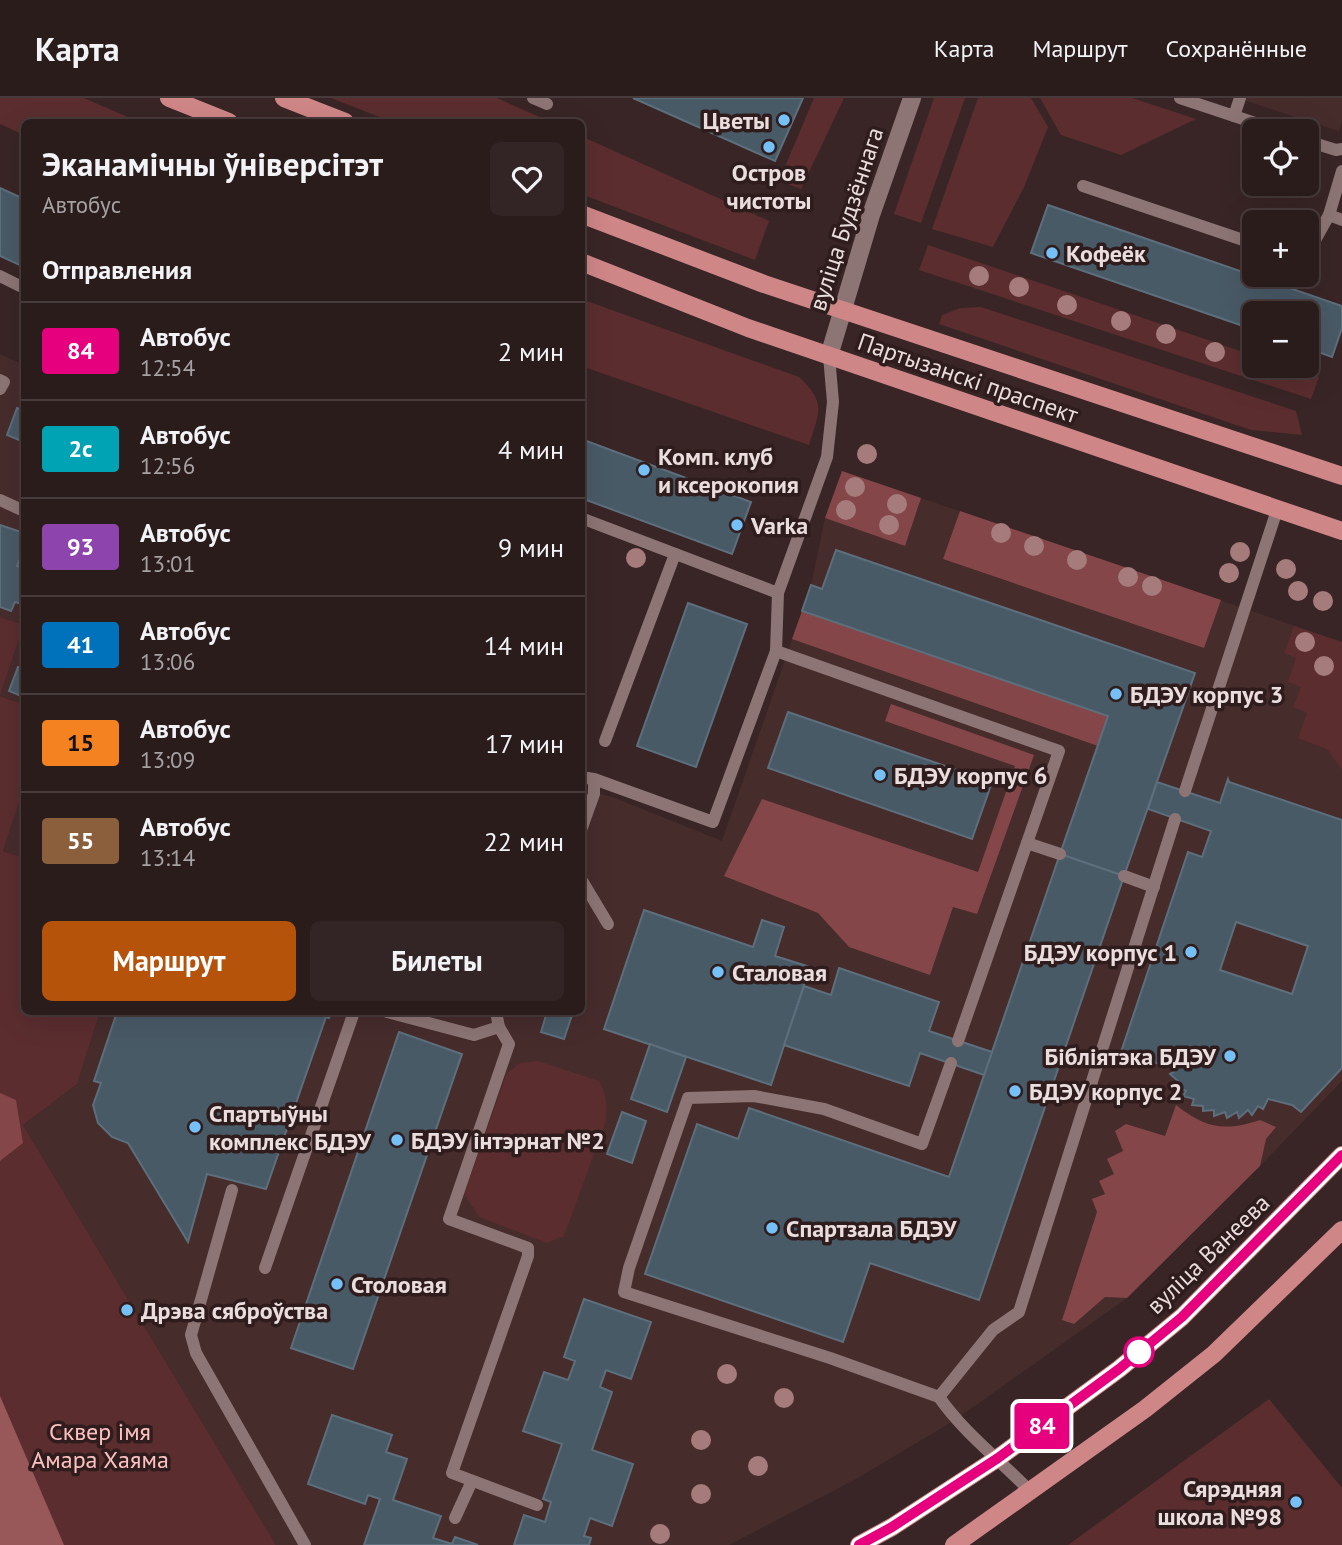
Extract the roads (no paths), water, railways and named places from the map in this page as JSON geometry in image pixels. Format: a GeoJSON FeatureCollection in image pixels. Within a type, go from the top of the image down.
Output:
{"type":"FeatureCollection","features":[{"type":"Feature","properties":{"kind":"main road"},"geometry":{"type":"LineString","coordinates":[[169,98],[222,119]]}},
{"type":"Feature","properties":{"kind":"main road"},"geometry":{"type":"LineString","coordinates":[[284,98],[337,119]]}},
{"type":"Feature","properties":{"kind":"main road","name":"Партызанскі праспект"},"geometry":{"type":"LineString","coordinates":[[585,216],[764,284],[1342,477]]}},
{"type":"Feature","properties":{"kind":"main road","name":"Партызанскі праспект"},"geometry":{"type":"LineString","coordinates":[[585,264],[748,328],[1342,531]]}},
{"type":"Feature","properties":{"kind":"main road","name":"вуліца Ванеева"},"geometry":{"type":"LineString","coordinates":[[859,1545],[892,1527],[998,1458],[1119,1369],[1182,1317],[1342,1155]]}},
{"type":"Feature","properties":{"kind":"main road"},"geometry":{"type":"LineString","coordinates":[[954,1545],[1145,1409],[1214,1354],[1342,1230]]}},
{"type":"Feature","properties":{"kind":"street","name":"вуліца Будзённага"},"geometry":{"type":"LineString","coordinates":[[829,356],[871,215],[912,98]]}},
{"type":"Feature","properties":{"kind":"lane"},"geometry":{"type":"LineString","coordinates":[[533,98],[547,104]]}},
{"type":"Feature","properties":{"kind":"lane"},"geometry":{"type":"LineString","coordinates":[[1180,98],[1243,119]]}},
{"type":"Feature","properties":{"kind":"lane"},"geometry":{"type":"LineString","coordinates":[[1234,116],[1240,98]]}},
{"type":"Feature","properties":{"kind":"lane"},"geometry":{"type":"LineString","coordinates":[[1319,145],[1342,149]]}},
{"type":"Feature","properties":{"kind":"lane"},"geometry":{"type":"LineString","coordinates":[[1319,236],[1336,217],[1342,171]]}},
{"type":"Feature","properties":{"kind":"lane"},"geometry":{"type":"LineString","coordinates":[[1083,186],[1242,240]]}},
{"type":"Feature","properties":{"kind":"lane"},"geometry":{"type":"LineString","coordinates":[[0,276],[21,286]]}},
{"type":"Feature","properties":{"kind":"lane"},"geometry":{"type":"LineString","coordinates":[[587,778],[713,822],[776,651],[778,593],[827,457],[833,402],[829,356]]}},
{"type":"Feature","properties":{"kind":"lane"},"geometry":{"type":"LineString","coordinates":[[0,380],[4,382],[0,389]]}},
{"type":"Feature","properties":{"kind":"lane"},"geometry":{"type":"LineString","coordinates":[[0,500],[21,510]]}},
{"type":"Feature","properties":{"kind":"lane"},"geometry":{"type":"LineString","coordinates":[[1185,791],[1277,510]]}},
{"type":"Feature","properties":{"kind":"lane"},"geometry":{"type":"LineString","coordinates":[[585,520],[778,593]]}},
{"type":"Feature","properties":{"kind":"lane"},"geometry":{"type":"LineString","coordinates":[[605,741],[675,554]]}},
{"type":"Feature","properties":{"kind":"lane"},"geometry":{"type":"LineString","coordinates":[[776,651],[1059,751],[958,1041]]}},
{"type":"Feature","properties":{"kind":"lane"},"geometry":{"type":"LineString","coordinates":[[585,819],[594,794],[587,778]]}},
{"type":"Feature","properties":{"kind":"lane"},"geometry":{"type":"LineString","coordinates":[[939,1397],[993,1331],[1019,1312],[1175,819]]}},
{"type":"Feature","properties":{"kind":"lane"},"geometry":{"type":"LineString","coordinates":[[1027,843],[1060,854]]}},
{"type":"Feature","properties":{"kind":"lane"},"geometry":{"type":"LineString","coordinates":[[1124,876],[1154,887]]}},
{"type":"Feature","properties":{"kind":"lane"},"geometry":{"type":"LineString","coordinates":[[585,886],[608,924]]}},
{"type":"Feature","properties":{"kind":"lane"},"geometry":{"type":"LineString","coordinates":[[265,1268],[354,1015]]}},
{"type":"Feature","properties":{"kind":"lane"},"geometry":{"type":"LineString","coordinates":[[398,1015],[474,1035],[499,1027]]}},
{"type":"Feature","properties":{"kind":"lane"},"geometry":{"type":"LineString","coordinates":[[497,1015],[499,1027],[509,1044],[449,1219],[528,1248],[528,1256],[452,1473],[537,1505]]}},
{"type":"Feature","properties":{"kind":"lane"},"geometry":{"type":"LineString","coordinates":[[951,1063],[922,1144],[824,1110],[765,1098],[688,1098],[629,1268],[624,1292],[830,1358],[939,1397],[955,1420],[1031,1492]]}},
{"type":"Feature","properties":{"kind":"lane"},"geometry":{"type":"LineString","coordinates":[[232,1190],[191,1335],[196,1353],[305,1545]]}},
{"type":"Feature","properties":{"kind":"lane"},"geometry":{"type":"LineString","coordinates":[[455,1518],[472,1481]]}},
{"type":"Feature","properties":{"kind":"place","name":"Цветы"},"geometry":{"type":"Point","coordinates":[784,120]}},
{"type":"Feature","properties":{"kind":"place","name":"Остров чистоты"},"geometry":{"type":"Point","coordinates":[769,147]}},
{"type":"Feature","properties":{"kind":"place","name":"Кофеёк"},"geometry":{"type":"Point","coordinates":[1052,253]}},
{"type":"Feature","properties":{"kind":"place","name":"Комп. клуб и ксерокопия"},"geometry":{"type":"Point","coordinates":[644,470]}},
{"type":"Feature","properties":{"kind":"place","name":"Varka"},"geometry":{"type":"Point","coordinates":[737,525]}},
{"type":"Feature","properties":{"kind":"place","name":"БДЭУ корпус 3"},"geometry":{"type":"Point","coordinates":[1116,694]}},
{"type":"Feature","properties":{"kind":"place","name":"БДЭУ корпус 6"},"geometry":{"type":"Point","coordinates":[880,775]}},
{"type":"Feature","properties":{"kind":"place","name":"БДЭУ корпус 1"},"geometry":{"type":"Point","coordinates":[1191,952]}},
{"type":"Feature","properties":{"kind":"place","name":"Сталовая"},"geometry":{"type":"Point","coordinates":[718,972]}},
{"type":"Feature","properties":{"kind":"place","name":"Бібліятэка БДЭУ"},"geometry":{"type":"Point","coordinates":[1230,1056]}},
{"type":"Feature","properties":{"kind":"place","name":"БДЭУ корпус 2"},"geometry":{"type":"Point","coordinates":[1015,1091]}},
{"type":"Feature","properties":{"kind":"place","name":"Спартыўны комплекс БДЭУ"},"geometry":{"type":"Point","coordinates":[195,1127]}},
{"type":"Feature","properties":{"kind":"place","name":"БДЭУ інтэрнат №2"},"geometry":{"type":"Point","coordinates":[397,1140]}},
{"type":"Feature","properties":{"kind":"place","name":"Спартзала БДЭУ"},"geometry":{"type":"Point","coordinates":[772,1228]}},
{"type":"Feature","properties":{"kind":"place","name":"Столовая"},"geometry":{"type":"Point","coordinates":[337,1284]}},
{"type":"Feature","properties":{"kind":"place","name":"Дрэва сяброўства"},"geometry":{"type":"Point","coordinates":[127,1310]}},
{"type":"Feature","properties":{"kind":"place","name":"Сярэдняя школа №98"},"geometry":{"type":"Point","coordinates":[1296,1502]}},
{"type":"Feature","properties":{"kind":"park label","name":"Сквер імя Амара Хаяма"},"geometry":{"type":"Point","coordinates":[100,1445]}}]}
